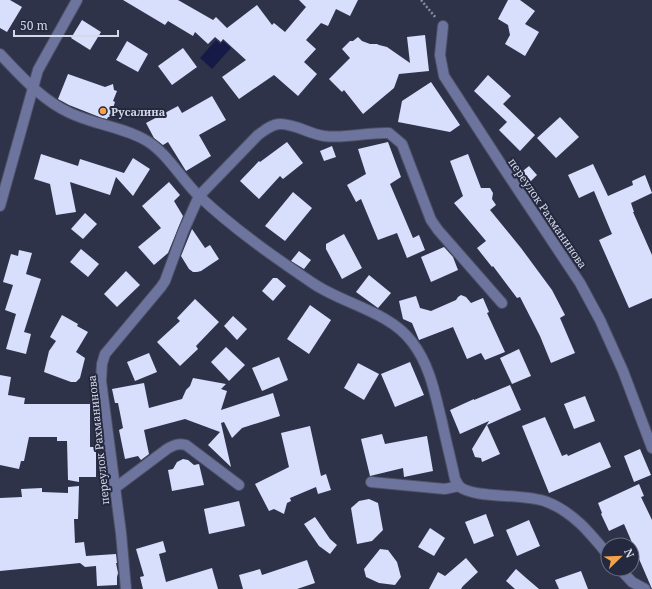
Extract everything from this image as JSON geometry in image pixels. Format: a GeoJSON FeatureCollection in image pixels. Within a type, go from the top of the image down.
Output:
{"type":"FeatureCollection","features":[{"type":"Feature","properties":{"kind":"street"},"geometry":{"type":"LineString","coordinates":[[0,206],[32,87],[38,70],[77,0]]}},
{"type":"Feature","properties":{"kind":"street","name":"переулок Рахманинова"},"geometry":{"type":"LineString","coordinates":[[443,26],[440,55],[444,76],[580,283],[600,320],[623,371],[652,448]]}},
{"type":"Feature","properties":{"kind":"street"},"geometry":{"type":"LineString","coordinates":[[0,54],[48,101],[70,114],[126,132],[148,142],[158,150],[199,196],[250,239],[316,285],[383,318],[402,331],[412,341],[427,369],[433,387],[455,479],[459,486],[473,493],[526,496],[546,501],[561,508],[575,518],[600,545]]}},
{"type":"Feature","properties":{"kind":"street","name":"переулок Рахманинова"},"geometry":{"type":"LineString","coordinates":[[126,589],[101,381],[102,364],[105,354],[165,281],[183,232],[199,196],[258,135],[270,127],[278,124],[293,125],[312,133],[325,136],[389,133],[402,144],[431,220],[502,303]]}},
{"type":"Feature","properties":{"kind":"street"},"geometry":{"type":"LineString","coordinates":[[115,488],[167,449],[181,443],[186,445],[240,485]]}},
{"type":"Feature","properties":{"kind":"street"},"geometry":{"type":"LineString","coordinates":[[370,482],[445,489],[459,486]]}},
{"type":"Feature","properties":{"kind":"street"},"geometry":{"type":"LineString","coordinates":[[627,577],[632,582],[644,589]]}},
{"type":"Feature","properties":{"kind":"path"},"geometry":{"type":"LineString","coordinates":[[421,0],[443,26]]}},
{"type":"Feature","properties":{"kind":"shaded area"},"geometry":{"type":"Polygon","coordinates":[[[216,40],[220,44],[223,41],[231,48],[212,69],[200,58],[216,40]]]}},
{"type":"Feature","properties":{"kind":"building"},"geometry":{"type":"Polygon","coordinates":[[[0,0],[10,0],[22,7],[7,32],[0,28],[0,0]]]}},
{"type":"Feature","properties":{"kind":"building"},"geometry":{"type":"Polygon","coordinates":[[[123,0],[178,0],[213,20],[216,17],[227,28],[257,5],[272,25],[274,23],[285,32],[306,7],[299,0],[358,0],[350,16],[336,9],[328,26],[321,23],[306,40],[316,49],[304,62],[317,74],[298,96],[274,75],[239,99],[222,77],[246,60],[223,39],[221,42],[215,37],[208,44],[195,32],[193,36],[168,21],[165,25],[123,0]]]}},
{"type":"Feature","properties":{"kind":"building"},"geometry":{"type":"Polygon","coordinates":[[[508,0],[520,0],[535,11],[525,24],[539,32],[525,56],[505,44],[510,35],[508,25],[498,19],[508,0]]]}},
{"type":"Feature","properties":{"kind":"building"},"geometry":{"type":"Polygon","coordinates":[[[82,20],[101,32],[90,50],[71,38],[82,20]]]}},
{"type":"Feature","properties":{"kind":"building"},"geometry":{"type":"Polygon","coordinates":[[[425,35],[429,71],[399,74],[394,88],[363,114],[344,90],[342,92],[329,79],[350,58],[342,49],[350,41],[353,41],[358,37],[362,41],[370,44],[377,44],[387,47],[410,63],[407,37],[425,35]]]}},
{"type":"Feature","properties":{"kind":"building"},"geometry":{"type":"Polygon","coordinates":[[[127,41],[148,54],[138,72],[116,60],[127,41]]]}},
{"type":"Feature","properties":{"kind":"building"},"geometry":{"type":"Polygon","coordinates":[[[183,48],[197,67],[172,85],[158,66],[183,48]]]}},
{"type":"Feature","properties":{"kind":"building"},"geometry":{"type":"Polygon","coordinates":[[[68,74],[105,87],[113,84],[114,90],[117,91],[113,101],[115,102],[110,117],[107,119],[102,118],[58,99],[68,74]]]}},
{"type":"Feature","properties":{"kind":"building"},"geometry":{"type":"Polygon","coordinates":[[[488,75],[511,96],[503,104],[535,135],[520,151],[499,130],[507,122],[474,91],[488,75]]]}},
{"type":"Feature","properties":{"kind":"building"},"geometry":{"type":"Polygon","coordinates":[[[431,82],[460,125],[450,132],[398,122],[402,101],[431,82]]]}},
{"type":"Feature","properties":{"kind":"building"},"geometry":{"type":"Polygon","coordinates":[[[212,96],[226,120],[199,135],[211,156],[186,171],[168,142],[163,145],[154,138],[146,123],[178,106],[182,113],[212,96]]]}},
{"type":"Feature","properties":{"kind":"building"},"geometry":{"type":"Polygon","coordinates":[[[560,117],[579,137],[556,158],[537,138],[560,117]]]}},
{"type":"Feature","properties":{"kind":"building"},"geometry":{"type":"Polygon","coordinates":[[[287,142],[303,163],[283,179],[280,176],[259,199],[240,181],[259,161],[260,162],[287,142]]]}},
{"type":"Feature","properties":{"kind":"building"},"geometry":{"type":"Polygon","coordinates":[[[388,142],[401,177],[390,184],[413,238],[419,235],[425,250],[407,258],[397,233],[378,240],[361,199],[356,202],[347,185],[366,174],[358,149],[388,142]]]}},
{"type":"Feature","properties":{"kind":"building"},"geometry":{"type":"Polygon","coordinates":[[[332,146],[336,157],[324,161],[320,151],[332,146]]]}},
{"type":"Feature","properties":{"kind":"building"},"geometry":{"type":"Polygon","coordinates":[[[41,154],[78,166],[80,159],[124,173],[133,158],[150,169],[133,196],[116,177],[110,195],[70,182],[76,212],[56,215],[50,184],[34,179],[41,154]]]}},
{"type":"Feature","properties":{"kind":"building"},"geometry":{"type":"Polygon","coordinates":[[[468,154],[481,188],[490,188],[493,193],[492,199],[496,205],[490,210],[521,248],[552,290],[565,315],[560,318],[575,353],[551,363],[540,336],[520,297],[517,298],[493,266],[492,267],[477,248],[486,241],[454,203],[463,196],[450,161],[468,154]]]}},
{"type":"Feature","properties":{"kind":"building"},"geometry":{"type":"Polygon","coordinates":[[[593,164],[608,196],[633,185],[632,181],[645,175],[652,193],[631,203],[633,212],[652,255],[652,298],[629,308],[599,240],[612,234],[594,191],[579,198],[568,175],[593,164]]]}},
{"type":"Feature","properties":{"kind":"building"},"geometry":{"type":"Polygon","coordinates":[[[529,166],[537,175],[526,186],[518,175],[529,166]]]}},
{"type":"Feature","properties":{"kind":"building"},"geometry":{"type":"Polygon","coordinates":[[[169,182],[180,195],[174,201],[183,216],[168,253],[154,265],[138,247],[161,228],[142,206],[169,182]]]}},
{"type":"Feature","properties":{"kind":"building"},"geometry":{"type":"Polygon","coordinates":[[[293,192],[312,208],[285,241],[265,226],[293,192]]]}},
{"type":"Feature","properties":{"kind":"building"},"geometry":{"type":"Polygon","coordinates":[[[85,213],[97,224],[83,239],[71,229],[85,213]]]}},
{"type":"Feature","properties":{"kind":"building"},"geometry":{"type":"Polygon","coordinates":[[[192,229],[205,248],[210,245],[219,259],[197,272],[193,272],[189,269],[181,256],[192,229]]]}},
{"type":"Feature","properties":{"kind":"building"},"geometry":{"type":"Polygon","coordinates":[[[344,234],[362,268],[342,279],[326,249],[326,244],[344,234]]]}},
{"type":"Feature","properties":{"kind":"building"},"geometry":{"type":"Polygon","coordinates":[[[444,247],[453,257],[458,270],[431,282],[421,257],[444,247]]]}},
{"type":"Feature","properties":{"kind":"building"},"geometry":{"type":"Polygon","coordinates":[[[81,249],[99,264],[88,277],[70,262],[81,249]]]}},
{"type":"Feature","properties":{"kind":"building"},"geometry":{"type":"Polygon","coordinates":[[[19,250],[32,253],[26,274],[41,279],[24,332],[31,334],[26,354],[6,349],[16,314],[5,310],[13,285],[3,282],[11,254],[18,256],[19,250]]]}},
{"type":"Feature","properties":{"kind":"building"},"geometry":{"type":"Polygon","coordinates":[[[299,251],[311,260],[304,269],[291,261],[299,251]]]}},
{"type":"Feature","properties":{"kind":"building"},"geometry":{"type":"Polygon","coordinates":[[[126,271],[140,285],[117,307],[104,294],[126,271]]]}},
{"type":"Feature","properties":{"kind":"building"},"geometry":{"type":"Polygon","coordinates":[[[369,275],[391,293],[378,308],[356,292],[369,275]]]}},
{"type":"Feature","properties":{"kind":"building"},"geometry":{"type":"Polygon","coordinates":[[[273,278],[277,278],[286,286],[273,301],[262,291],[273,278]]]}},
{"type":"Feature","properties":{"kind":"building"},"geometry":{"type":"Polygon","coordinates":[[[461,295],[466,297],[471,303],[483,298],[489,312],[487,313],[505,352],[485,360],[481,353],[467,359],[453,327],[419,340],[412,323],[403,319],[399,301],[416,296],[420,308],[431,311],[456,300],[461,295]]]}},
{"type":"Feature","properties":{"kind":"building"},"geometry":{"type":"Polygon","coordinates":[[[195,299],[219,322],[196,346],[198,349],[180,366],[157,342],[180,321],[177,318],[195,299]]]}},
{"type":"Feature","properties":{"kind":"building"},"geometry":{"type":"Polygon","coordinates":[[[310,305],[331,320],[309,354],[287,339],[310,305]]]}},
{"type":"Feature","properties":{"kind":"building"},"geometry":{"type":"Polygon","coordinates":[[[62,315],[78,324],[77,326],[88,332],[76,352],[85,358],[80,378],[76,382],[71,382],[44,372],[49,351],[56,341],[50,337],[62,315]]]}},
{"type":"Feature","properties":{"kind":"building"},"geometry":{"type":"Polygon","coordinates":[[[233,316],[247,329],[237,340],[224,326],[233,316]]]}},
{"type":"Feature","properties":{"kind":"building"},"geometry":{"type":"Polygon","coordinates":[[[226,347],[245,365],[229,381],[211,362],[226,347]]]}},
{"type":"Feature","properties":{"kind":"building"},"geometry":{"type":"Polygon","coordinates":[[[519,349],[531,376],[512,384],[500,358],[519,349]]]}},
{"type":"Feature","properties":{"kind":"building"},"geometry":{"type":"Polygon","coordinates":[[[149,353],[157,372],[135,381],[127,362],[149,353]]]}},
{"type":"Feature","properties":{"kind":"building"},"geometry":{"type":"Polygon","coordinates":[[[279,357],[288,380],[262,391],[252,368],[279,357]]]}},
{"type":"Feature","properties":{"kind":"building"},"geometry":{"type":"Polygon","coordinates":[[[410,362],[424,395],[395,407],[381,374],[410,362]]]}},
{"type":"Feature","properties":{"kind":"building"},"geometry":{"type":"Polygon","coordinates":[[[358,363],[379,374],[364,400],[344,388],[358,363]]]}},
{"type":"Feature","properties":{"kind":"building"},"geometry":{"type":"Polygon","coordinates":[[[0,375],[11,377],[8,395],[25,398],[24,404],[90,404],[90,447],[96,447],[96,477],[79,477],[79,482],[68,480],[67,441],[57,441],[57,437],[29,437],[24,461],[21,461],[19,469],[0,465],[0,375]]]}},
{"type":"Feature","properties":{"kind":"building"},"geometry":{"type":"Polygon","coordinates":[[[193,378],[226,384],[221,389],[227,391],[221,410],[273,393],[280,416],[242,428],[232,438],[224,422],[221,423],[231,467],[208,445],[220,432],[185,419],[144,430],[149,454],[141,460],[138,456],[125,459],[119,430],[123,428],[118,403],[115,403],[112,389],[144,383],[149,408],[182,399],[193,378]]]}},
{"type":"Feature","properties":{"kind":"building"},"geometry":{"type":"Polygon","coordinates":[[[510,385],[521,410],[487,425],[500,454],[482,462],[481,458],[475,457],[472,449],[489,421],[460,434],[450,410],[510,385]]]}},
{"type":"Feature","properties":{"kind":"building"},"geometry":{"type":"Polygon","coordinates":[[[585,396],[595,421],[574,429],[564,404],[585,396]]]}},
{"type":"Feature","properties":{"kind":"building"},"geometry":{"type":"Polygon","coordinates":[[[545,417],[562,456],[567,454],[568,456],[600,442],[611,467],[549,493],[522,426],[545,417]]]}},
{"type":"Feature","properties":{"kind":"building"},"geometry":{"type":"Polygon","coordinates":[[[310,426],[321,476],[326,474],[331,490],[318,494],[316,487],[290,498],[291,501],[287,503],[284,514],[274,509],[269,511],[255,484],[289,467],[281,433],[310,426]]]}},
{"type":"Feature","properties":{"kind":"building"},"geometry":{"type":"Polygon","coordinates":[[[382,434],[385,444],[427,436],[433,471],[404,477],[403,468],[370,476],[361,439],[382,434]]]}},
{"type":"Feature","properties":{"kind":"building"},"geometry":{"type":"Polygon","coordinates":[[[640,449],[651,475],[634,482],[624,456],[640,449]]]}},
{"type":"Feature","properties":{"kind":"building"},"geometry":{"type":"Polygon","coordinates":[[[183,459],[188,460],[194,465],[199,464],[204,485],[172,491],[168,470],[173,469],[177,462],[183,459]]]}},
{"type":"Feature","properties":{"kind":"building"},"geometry":{"type":"Polygon","coordinates":[[[639,484],[644,496],[641,497],[652,520],[652,589],[640,561],[640,537],[630,537],[624,524],[609,531],[601,514],[602,513],[598,503],[639,484]]]}},
{"type":"Feature","properties":{"kind":"building"},"geometry":{"type":"Polygon","coordinates":[[[79,486],[78,519],[74,519],[75,543],[84,542],[86,556],[116,554],[118,573],[117,585],[97,586],[96,566],[85,567],[80,563],[0,571],[0,498],[22,497],[21,489],[42,488],[42,492],[68,493],[68,487],[79,486]]]}},
{"type":"Feature","properties":{"kind":"building"},"geometry":{"type":"Polygon","coordinates":[[[369,499],[378,503],[383,530],[372,541],[357,544],[351,508],[359,501],[369,499]]]}},
{"type":"Feature","properties":{"kind":"building"},"geometry":{"type":"Polygon","coordinates":[[[239,501],[245,526],[209,534],[204,509],[239,501]]]}},
{"type":"Feature","properties":{"kind":"building"},"geometry":{"type":"Polygon","coordinates":[[[486,514],[494,536],[474,544],[465,522],[486,514]]]}},
{"type":"Feature","properties":{"kind":"building"},"geometry":{"type":"Polygon","coordinates":[[[315,517],[330,539],[337,545],[330,554],[319,546],[304,524],[315,517]]]}},
{"type":"Feature","properties":{"kind":"building"},"geometry":{"type":"Polygon","coordinates":[[[529,520],[540,546],[517,556],[506,530],[529,520]]]}},
{"type":"Feature","properties":{"kind":"building"},"geometry":{"type":"Polygon","coordinates":[[[430,528],[445,538],[434,556],[418,547],[430,528]]]}},
{"type":"Feature","properties":{"kind":"building"},"geometry":{"type":"Polygon","coordinates":[[[163,541],[166,552],[159,554],[166,582],[212,568],[218,589],[143,589],[140,577],[144,576],[136,549],[163,541]]]}},
{"type":"Feature","properties":{"kind":"building"},"geometry":{"type":"Polygon","coordinates":[[[380,549],[388,550],[397,562],[401,577],[395,585],[379,583],[366,577],[364,569],[380,549]]]}},
{"type":"Feature","properties":{"kind":"building"},"geometry":{"type":"Polygon","coordinates":[[[466,558],[478,572],[461,589],[429,589],[438,572],[445,576],[466,558]]]}},
{"type":"Feature","properties":{"kind":"building"},"geometry":{"type":"Polygon","coordinates":[[[307,560],[315,583],[297,589],[243,589],[239,575],[260,569],[262,575],[307,560]]]}},
{"type":"Feature","properties":{"kind":"building"},"geometry":{"type":"Polygon","coordinates":[[[516,569],[539,589],[515,589],[506,581],[516,569]]]}},
{"type":"Feature","properties":{"kind":"building"},"geometry":{"type":"Polygon","coordinates":[[[581,571],[588,589],[559,589],[555,580],[581,571]]]}},
{"type":"Feature","properties":{"kind":"place","name":"Русалина"},"geometry":{"type":"Point","coordinates":[103,111]}}]}
